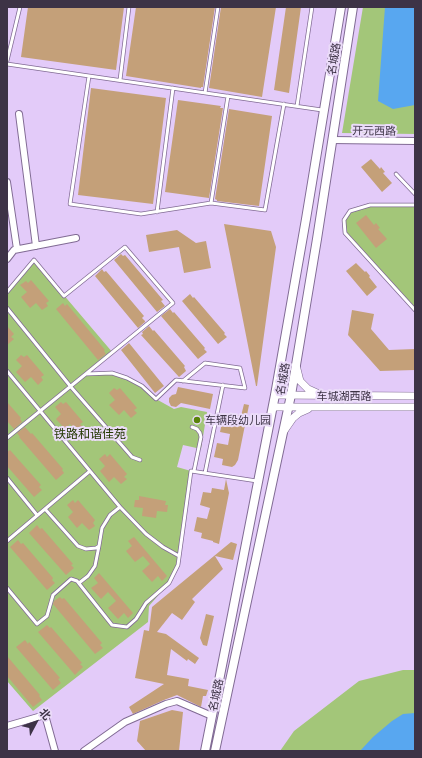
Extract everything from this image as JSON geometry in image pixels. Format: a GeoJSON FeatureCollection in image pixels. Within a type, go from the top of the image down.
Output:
{"type":"FeatureCollection","features":[{"type":"Feature","properties":{"kind":"main road","name":"名城路"},"geometry":{"type":"LineString","coordinates":[[205,751],[273,407],[341,7]]}},
{"type":"Feature","properties":{"kind":"main road","name":"名城路"},"geometry":{"type":"LineString","coordinates":[[216,751],[292,395],[353,7]]}},
{"type":"Feature","properties":{"kind":"street"},"geometry":{"type":"LineString","coordinates":[[19,114],[36,246]]}},
{"type":"Feature","properties":{"kind":"street","name":"开元西路"},"geometry":{"type":"LineString","coordinates":[[332,140],[415,141]]}},
{"type":"Feature","properties":{"kind":"street"},"geometry":{"type":"LineString","coordinates":[[7,182],[17,249]]}},
{"type":"Feature","properties":{"kind":"street"},"geometry":{"type":"LineString","coordinates":[[7,259],[14,250],[17,249],[76,238]]}},
{"type":"Feature","properties":{"kind":"street"},"geometry":{"type":"LineString","coordinates":[[296,365],[300,381],[308,389],[323,396]]}},
{"type":"Feature","properties":{"kind":"street","name":"车城湖西路"},"geometry":{"type":"LineString","coordinates":[[275,395],[415,396]]}},
{"type":"Feature","properties":{"kind":"street","name":"车城湖西路"},"geometry":{"type":"LineString","coordinates":[[273,407],[415,407]]}},
{"type":"Feature","properties":{"kind":"street"},"geometry":{"type":"LineString","coordinates":[[284,432],[293,418],[309,408]]}},
{"type":"Feature","properties":{"kind":"street"},"geometry":{"type":"LineString","coordinates":[[84,751],[125,722],[166,704],[177,701],[212,716]]}},
{"type":"Feature","properties":{"kind":"street"},"geometry":{"type":"LineString","coordinates":[[7,726],[45,715],[55,751]]}},
{"type":"Feature","properties":{"kind":"lane"},"geometry":{"type":"LineString","coordinates":[[7,61],[20,7]]}},
{"type":"Feature","properties":{"kind":"lane"},"geometry":{"type":"LineString","coordinates":[[120,80],[129,7]]}},
{"type":"Feature","properties":{"kind":"lane"},"geometry":{"type":"LineString","coordinates":[[205,93],[218,7]]}},
{"type":"Feature","properties":{"kind":"lane"},"geometry":{"type":"LineString","coordinates":[[297,106],[312,7]]}},
{"type":"Feature","properties":{"kind":"lane"},"geometry":{"type":"LineString","coordinates":[[7,64],[324,110]]}},
{"type":"Feature","properties":{"kind":"lane"},"geometry":{"type":"LineString","coordinates":[[89,76],[70,204],[141,214],[211,202],[265,210],[284,104]]}},
{"type":"Feature","properties":{"kind":"lane"},"geometry":{"type":"LineString","coordinates":[[157,212],[173,88]]}},
{"type":"Feature","properties":{"kind":"lane"},"geometry":{"type":"LineString","coordinates":[[211,202],[228,96]]}},
{"type":"Feature","properties":{"kind":"lane"},"geometry":{"type":"LineString","coordinates":[[396,174],[415,194]]}},
{"type":"Feature","properties":{"kind":"lane"},"geometry":{"type":"LineString","coordinates":[[415,205],[370,205],[350,212],[344,220],[345,233],[415,310]]}},
{"type":"Feature","properties":{"kind":"lane"},"geometry":{"type":"LineString","coordinates":[[7,292],[34,260],[64,296],[125,247],[173,303],[41,412],[7,438]]}},
{"type":"Feature","properties":{"kind":"lane"},"geometry":{"type":"LineString","coordinates":[[7,308],[71,387],[132,457],[140,460]]}},
{"type":"Feature","properties":{"kind":"lane"},"geometry":{"type":"LineString","coordinates":[[86,374],[112,373],[127,378],[142,386],[156,399],[176,380],[223,386],[245,388],[240,368],[205,363],[184,381]]}},
{"type":"Feature","properties":{"kind":"lane"},"geometry":{"type":"LineString","coordinates":[[7,371],[120,507],[146,534],[163,547],[179,556]]}},
{"type":"Feature","properties":{"kind":"lane"},"geometry":{"type":"LineString","coordinates":[[205,473],[223,386]]}},
{"type":"Feature","properties":{"kind":"lane"},"geometry":{"type":"LineString","coordinates":[[192,427],[197,429],[201,437],[194,472]]}},
{"type":"Feature","properties":{"kind":"lane"},"geometry":{"type":"LineString","coordinates":[[7,541],[90,471]]}},
{"type":"Feature","properties":{"kind":"lane"},"geometry":{"type":"LineString","coordinates":[[7,588],[37,624],[47,616],[53,595],[72,579],[77,581],[112,625],[127,628],[136,619],[146,603],[169,583],[178,565],[191,471],[259,481]]}},
{"type":"Feature","properties":{"kind":"lane"},"geometry":{"type":"LineString","coordinates":[[7,478],[37,515]]}},
{"type":"Feature","properties":{"kind":"lane"},"geometry":{"type":"LineString","coordinates":[[78,583],[88,576],[95,566],[102,528],[110,515],[120,507]]}},
{"type":"Feature","properties":{"kind":"lane"},"geometry":{"type":"LineString","coordinates":[[45,509],[78,546],[86,548],[96,548],[99,546]]}},
{"type":"Feature","properties":{"kind":"green space"},"geometry":{"type":"Polygon","coordinates":[[[363,7],[415,7],[415,134],[342,133],[363,7]]]}},
{"type":"Feature","properties":{"kind":"green space"},"geometry":{"type":"Polygon","coordinates":[[[370,205],[415,205],[415,310],[345,233],[344,220],[350,211],[370,205]]]}},
{"type":"Feature","properties":{"kind":"green space"},"geometry":{"type":"Polygon","coordinates":[[[34,260],[113,353],[87,374],[112,373],[142,386],[156,399],[174,409],[181,407],[207,412],[201,449],[183,445],[177,467],[191,471],[178,565],[169,583],[149,606],[148,622],[33,711],[7,681],[7,292],[34,260]]]}},
{"type":"Feature","properties":{"kind":"green space"},"geometry":{"type":"Polygon","coordinates":[[[403,670],[415,670],[415,751],[280,751],[294,731],[359,681],[403,670]]]}},
{"type":"Feature","properties":{"kind":"water"},"geometry":{"type":"Polygon","coordinates":[[[385,7],[415,7],[415,105],[393,109],[378,101],[385,7]]]}},
{"type":"Feature","properties":{"kind":"water"},"geometry":{"type":"Polygon","coordinates":[[[415,713],[415,751],[360,751],[373,737],[392,721],[403,714],[415,713]]]}},
{"type":"Feature","properties":{"kind":"building"},"geometry":{"type":"Polygon","coordinates":[[[28,7],[124,7],[116,70],[21,57],[28,7]]]}},
{"type":"Feature","properties":{"kind":"building"},"geometry":{"type":"Polygon","coordinates":[[[136,7],[215,7],[203,87],[201,88],[126,76],[136,7]]]}},
{"type":"Feature","properties":{"kind":"building"},"geometry":{"type":"Polygon","coordinates":[[[221,7],[276,7],[262,97],[209,88],[221,7]]]}},
{"type":"Feature","properties":{"kind":"building"},"geometry":{"type":"Polygon","coordinates":[[[286,7],[301,7],[289,93],[274,90],[286,7]]]}},
{"type":"Feature","properties":{"kind":"building"},"geometry":{"type":"Polygon","coordinates":[[[91,88],[166,98],[153,204],[78,195],[91,88]]]}},
{"type":"Feature","properties":{"kind":"building"},"geometry":{"type":"Polygon","coordinates":[[[178,100],[221,106],[220,108],[223,108],[209,198],[165,192],[178,100]]]}},
{"type":"Feature","properties":{"kind":"building"},"geometry":{"type":"Polygon","coordinates":[[[229,109],[272,116],[259,206],[217,201],[215,199],[229,109]]]}},
{"type":"Feature","properties":{"kind":"building"},"geometry":{"type":"Polygon","coordinates":[[[371,159],[380,169],[381,167],[385,172],[383,173],[392,183],[382,192],[361,167],[371,159]]]}},
{"type":"Feature","properties":{"kind":"building"},"geometry":{"type":"Polygon","coordinates":[[[366,215],[374,225],[376,223],[380,228],[378,229],[387,239],[376,248],[356,223],[366,215]]]}},
{"type":"Feature","properties":{"kind":"building"},"geometry":{"type":"Polygon","coordinates":[[[224,224],[271,231],[276,247],[257,386],[256,386],[224,224]]]}},
{"type":"Feature","properties":{"kind":"building"},"geometry":{"type":"Polygon","coordinates":[[[177,230],[196,243],[206,241],[211,268],[184,273],[179,247],[149,252],[146,235],[177,230]]]}},
{"type":"Feature","properties":{"kind":"building"},"geometry":{"type":"Polygon","coordinates":[[[121,254],[123,256],[125,255],[163,300],[161,301],[165,306],[157,312],[114,260],[121,254]]]}},
{"type":"Feature","properties":{"kind":"building"},"geometry":{"type":"Polygon","coordinates":[[[356,263],[365,272],[366,271],[377,287],[367,296],[346,271],[356,263]]]}},
{"type":"Feature","properties":{"kind":"building"},"geometry":{"type":"Polygon","coordinates":[[[102,269],[104,272],[106,271],[144,316],[142,318],[145,322],[138,328],[95,276],[102,269]]]}},
{"type":"Feature","properties":{"kind":"building"},"geometry":{"type":"Polygon","coordinates":[[[31,280],[49,301],[46,303],[48,306],[42,310],[36,303],[30,308],[21,297],[27,292],[20,285],[26,281],[28,283],[31,280]]]}},
{"type":"Feature","properties":{"kind":"building"},"geometry":{"type":"Polygon","coordinates":[[[190,294],[225,333],[224,334],[227,337],[218,344],[182,301],[190,294]]]}},
{"type":"Feature","properties":{"kind":"building"},"geometry":{"type":"Polygon","coordinates":[[[63,303],[65,306],[67,304],[105,350],[104,351],[106,354],[98,360],[56,309],[63,303]]]}},
{"type":"Feature","properties":{"kind":"building"},"geometry":{"type":"Polygon","coordinates":[[[170,309],[205,348],[204,349],[207,352],[198,359],[161,316],[170,309]]]}},
{"type":"Feature","properties":{"kind":"building"},"geometry":{"type":"Polygon","coordinates":[[[352,310],[374,314],[371,329],[389,350],[415,349],[415,370],[380,371],[348,335],[352,310]]]}},
{"type":"Feature","properties":{"kind":"building"},"geometry":{"type":"Polygon","coordinates":[[[7,326],[14,334],[11,337],[14,339],[7,345],[7,326]]]}},
{"type":"Feature","properties":{"kind":"building"},"geometry":{"type":"Polygon","coordinates":[[[149,326],[185,366],[186,371],[179,377],[141,335],[143,334],[142,332],[149,326]]]}},
{"type":"Feature","properties":{"kind":"building"},"geometry":{"type":"Polygon","coordinates":[[[129,343],[164,386],[155,393],[121,350],[129,343]]]}},
{"type":"Feature","properties":{"kind":"building"},"geometry":{"type":"Polygon","coordinates":[[[21,355],[24,357],[27,355],[44,375],[41,377],[43,380],[38,385],[31,377],[25,382],[16,372],[22,366],[16,360],[21,355]]]}},
{"type":"Feature","properties":{"kind":"building"},"geometry":{"type":"Polygon","coordinates":[[[178,387],[213,394],[210,409],[181,403],[176,407],[171,406],[169,398],[176,394],[178,387]]]}},
{"type":"Feature","properties":{"kind":"building"},"geometry":{"type":"Polygon","coordinates":[[[114,388],[117,390],[120,388],[137,408],[134,410],[137,413],[131,418],[124,410],[119,415],[109,405],[115,400],[109,393],[114,388]]]}},
{"type":"Feature","properties":{"kind":"building"},"geometry":{"type":"Polygon","coordinates":[[[7,402],[21,418],[20,419],[22,422],[14,429],[7,421],[7,402]]]}},
{"type":"Feature","properties":{"kind":"building"},"geometry":{"type":"Polygon","coordinates":[[[61,402],[63,404],[66,402],[83,422],[80,424],[83,427],[77,432],[70,424],[65,429],[56,419],[61,414],[55,407],[61,402]]]}},
{"type":"Feature","properties":{"kind":"building"},"geometry":{"type":"Polygon","coordinates":[[[244,404],[249,405],[238,460],[232,467],[222,465],[223,459],[214,457],[217,443],[228,445],[230,434],[220,432],[223,418],[231,420],[232,414],[241,416],[244,404]]]}},
{"type":"Feature","properties":{"kind":"building"},"geometry":{"type":"Polygon","coordinates":[[[25,427],[63,469],[62,470],[64,473],[56,480],[19,437],[17,433],[25,427]]]}},
{"type":"Feature","properties":{"kind":"building"},"geometry":{"type":"Polygon","coordinates":[[[10,450],[41,485],[39,487],[42,490],[34,497],[7,466],[7,452],[10,450]]]}},
{"type":"Feature","properties":{"kind":"building"},"geometry":{"type":"Polygon","coordinates":[[[105,454],[107,457],[110,454],[127,474],[124,477],[127,479],[121,484],[114,477],[109,482],[100,471],[105,466],[99,459],[105,454]]]}},
{"type":"Feature","properties":{"kind":"building"},"geometry":{"type":"Polygon","coordinates":[[[226,479],[229,493],[219,544],[201,538],[202,533],[194,531],[197,517],[207,519],[210,508],[200,505],[203,492],[211,493],[212,488],[224,490],[226,479]]]}},
{"type":"Feature","properties":{"kind":"building"},"geometry":{"type":"Polygon","coordinates":[[[139,496],[166,501],[165,505],[168,505],[167,512],[157,511],[156,518],[142,516],[143,508],[134,507],[135,500],[139,500],[139,496]]]}},
{"type":"Feature","properties":{"kind":"building"},"geometry":{"type":"Polygon","coordinates":[[[73,500],[75,503],[78,500],[95,520],[93,523],[95,526],[89,530],[82,523],[77,528],[68,517],[73,512],[67,505],[73,500]]]}},
{"type":"Feature","properties":{"kind":"building"},"geometry":{"type":"Polygon","coordinates":[[[37,525],[40,529],[42,528],[73,564],[71,565],[74,568],[66,575],[29,533],[37,525]]]}},
{"type":"Feature","properties":{"kind":"building"},"geometry":{"type":"Polygon","coordinates":[[[134,537],[167,576],[162,581],[158,576],[152,582],[142,571],[150,564],[143,556],[135,562],[126,551],[132,546],[128,541],[134,537]]]}},
{"type":"Feature","properties":{"kind":"building"},"geometry":{"type":"Polygon","coordinates":[[[18,540],[21,544],[23,543],[53,578],[52,580],[55,583],[47,590],[10,547],[18,540]]]}},
{"type":"Feature","properties":{"kind":"building"},"geometry":{"type":"Polygon","coordinates":[[[231,542],[237,544],[233,560],[215,556],[223,569],[192,599],[195,602],[182,620],[172,613],[157,632],[166,634],[199,658],[195,664],[188,659],[187,661],[171,649],[167,675],[189,679],[188,686],[208,690],[206,696],[203,696],[201,707],[177,695],[133,714],[129,707],[164,684],[135,678],[144,630],[149,631],[152,607],[231,542]]]}},
{"type":"Feature","properties":{"kind":"building"},"geometry":{"type":"Polygon","coordinates":[[[99,573],[133,613],[128,618],[124,613],[118,619],[108,608],[116,601],[108,592],[101,599],[91,588],[98,583],[94,578],[99,573]]]}},
{"type":"Feature","properties":{"kind":"building"},"geometry":{"type":"Polygon","coordinates":[[[60,597],[62,599],[64,598],[102,643],[100,645],[103,648],[95,654],[53,604],[54,601],[60,597]]]}},
{"type":"Feature","properties":{"kind":"building"},"geometry":{"type":"Polygon","coordinates":[[[206,614],[214,616],[207,646],[203,645],[200,638],[206,614]]]}},
{"type":"Feature","properties":{"kind":"building"},"geometry":{"type":"Polygon","coordinates":[[[47,625],[50,628],[51,627],[82,663],[80,664],[83,667],[75,675],[38,632],[47,625]]]}},
{"type":"Feature","properties":{"kind":"building"},"geometry":{"type":"Polygon","coordinates":[[[25,640],[28,644],[29,642],[60,678],[58,679],[61,683],[53,690],[16,647],[25,640]]]}},
{"type":"Feature","properties":{"kind":"building"},"geometry":{"type":"Polygon","coordinates":[[[7,656],[40,695],[39,696],[42,700],[33,707],[7,676],[7,656]]]}},
{"type":"Feature","properties":{"kind":"building"},"geometry":{"type":"Polygon","coordinates":[[[172,710],[183,712],[179,751],[146,751],[137,741],[140,721],[172,710]]]}},
{"type":"Feature","properties":{"kind":"place","name":"车辆段幼儿园"},"geometry":{"type":"Point","coordinates":[197,420]}},
{"type":"Feature","properties":{"kind":"district","name":"铁路和谐佳苑"},"geometry":{"type":"Point","coordinates":[90,434]}}]}
